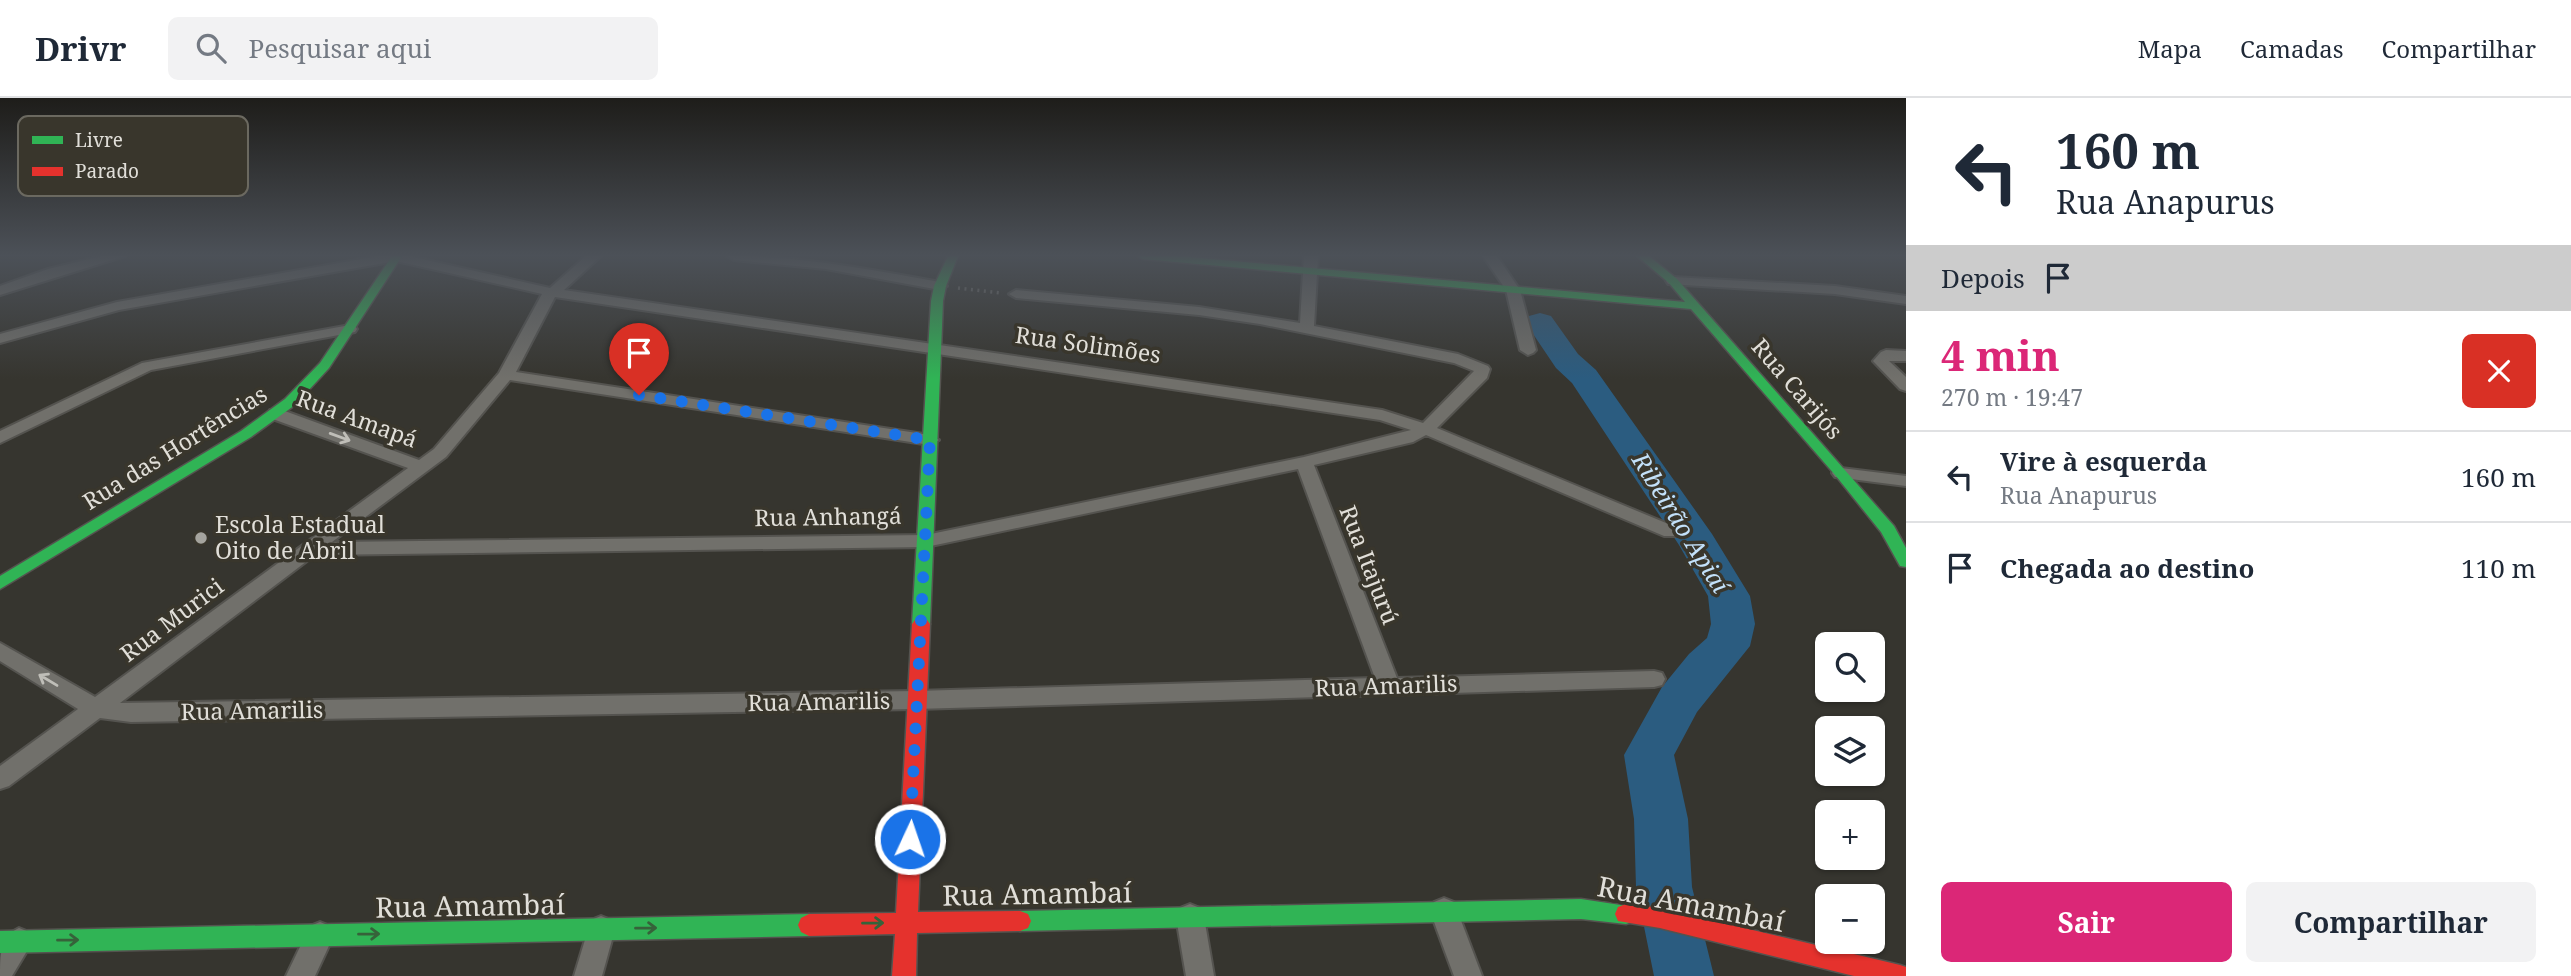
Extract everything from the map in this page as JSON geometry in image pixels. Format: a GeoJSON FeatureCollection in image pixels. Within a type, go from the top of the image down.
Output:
{"type":"FeatureCollection","features":[{"type":"Feature","properties":{"kind":"street"},"geometry":{"type":"LineString","coordinates":[[0,339],[117,306],[167,297]]}},
{"type":"Feature","properties":{"kind":"street","name":"Rua das Hortências"},"geometry":{"type":"LineString","coordinates":[[0,583],[276,414],[326,365],[370,297]]}},
{"type":"Feature","properties":{"kind":"street","name":"Rua Murici"},"geometry":{"type":"LineString","coordinates":[[0,779],[422,467],[451,442],[506,375],[548,297]]}},
{"type":"Feature","properties":{"kind":"street","name":"Rua Solimões"},"geometry":{"type":"LineString","coordinates":[[586,297],[1349,408],[1426,429],[1671,532]]}},
{"type":"Feature","properties":{"kind":"street"},"geometry":{"type":"LineString","coordinates":[[904,976],[934,347],[939,297]]}},
{"type":"Feature","properties":{"kind":"street"},"geometry":{"type":"LineString","coordinates":[[1049,297],[1199,311],[1307,328],[1308,297]]}},
{"type":"Feature","properties":{"kind":"street"},"geometry":{"type":"LineString","coordinates":[[1515,297],[1528,350]]}},
{"type":"Feature","properties":{"kind":"street"},"geometry":{"type":"LineString","coordinates":[[1592,297],[1694,306]]}},
{"type":"Feature","properties":{"kind":"street","name":"Rua Carijós"},"geometry":{"type":"LineString","coordinates":[[1686,297],[1841,473],[1888,530],[1906,562]]}},
{"type":"Feature","properties":{"kind":"street"},"geometry":{"type":"LineString","coordinates":[[1882,297],[1906,300]]}},
{"type":"Feature","properties":{"kind":"street","name":"Rua Anhangá"},"geometry":{"type":"LineString","coordinates":[[308,549],[926,541],[1407,438],[1426,429],[1481,375],[1482,369],[1458,359],[1307,328]]}},
{"type":"Feature","properties":{"kind":"street"},"geometry":{"type":"LineString","coordinates":[[0,438],[147,366],[350,329]]}},
{"type":"Feature","properties":{"kind":"street"},"geometry":{"type":"LineString","coordinates":[[1906,356],[1886,355],[1881,361],[1906,386]]}},
{"type":"Feature","properties":{"kind":"street"},"geometry":{"type":"LineString","coordinates":[[506,375],[930,440]]}},
{"type":"Feature","properties":{"kind":"street","name":"Rua Amapá"},"geometry":{"type":"LineString","coordinates":[[276,414],[422,467]]}},
{"type":"Feature","properties":{"kind":"street","name":"Rua Itajurú"},"geometry":{"type":"LineString","coordinates":[[1304,462],[1389,686]]}},
{"type":"Feature","properties":{"kind":"street"},"geometry":{"type":"LineString","coordinates":[[1841,473],[1906,481]]}},
{"type":"Feature","properties":{"kind":"street","name":"Rua Amarilis"},"geometry":{"type":"LineString","coordinates":[[0,651],[95,708],[113,712],[149,713],[916,700],[1654,679]]}},
{"type":"Feature","properties":{"kind":"street","name":"Rua Amambaí"},"geometry":{"type":"LineString","coordinates":[[10,941],[1581,909],[1661,918],[1900,976]]}},
{"type":"Feature","properties":{"kind":"street"},"geometry":{"type":"LineString","coordinates":[[1444,911],[1468,976]]}},
{"type":"Feature","properties":{"kind":"street"},"geometry":{"type":"LineString","coordinates":[[1190,917],[1200,976]]}},
{"type":"Feature","properties":{"kind":"street"},"geometry":{"type":"LineString","coordinates":[[588,976],[601,929]]}},
{"type":"Feature","properties":{"kind":"street"},"geometry":{"type":"LineString","coordinates":[[300,976],[320,935]]}},
{"type":"Feature","properties":{"kind":"street"},"geometry":{"type":"LineString","coordinates":[[0,969],[10,941]]}},
{"type":"Feature","properties":{"kind":"waterway","name":"Ribeirão Apiaí"},"geometry":{"type":"LineString","coordinates":[[1540,322],[1567,361],[1584,377],[1698,543],[1729,596],[1733,624],[1727,646],[1705,666],[1679,700],[1649,755],[1661,819],[1664,887],[1684,976]]}},
{"type":"Feature","properties":{"kind":"traffic: fast"},"geometry":{"type":"LineString","coordinates":[[0,583],[246,434],[290,402],[325,365],[370,297]]}},
{"type":"Feature","properties":{"kind":"traffic: fast"},"geometry":{"type":"LineString","coordinates":[[921,624],[938,297]]}},
{"type":"Feature","properties":{"kind":"traffic: fast"},"geometry":{"type":"LineString","coordinates":[[1595,297],[1694,306]]}},
{"type":"Feature","properties":{"kind":"traffic: fast"},"geometry":{"type":"LineString","coordinates":[[1687,297],[1841,473],[1888,530],[1906,562]]}},
{"type":"Feature","properties":{"kind":"traffic: fast"},"geometry":{"type":"LineString","coordinates":[[1020,921],[1581,909],[1626,914]]}},
{"type":"Feature","properties":{"kind":"traffic: fast"},"geometry":{"type":"LineString","coordinates":[[0,942],[809,925]]}},
{"type":"Feature","properties":{"kind":"traffic: jam"},"geometry":{"type":"LineString","coordinates":[[904,976],[921,624]]}},
{"type":"Feature","properties":{"kind":"traffic: jam"},"geometry":{"type":"LineString","coordinates":[[1626,914],[1660,918],[1900,976]]}},
{"type":"Feature","properties":{"kind":"traffic: jam"},"geometry":{"type":"LineString","coordinates":[[809,925],[1020,921]]}},
{"type":"Feature","properties":{"kind":"place","name":"Escola Estadual Oito de Abril"},"geometry":{"type":"Point","coordinates":[201,538]}},
{"type":"Feature","properties":{"kind":"route"},"geometry":{"type":"LineString","coordinates":[[639,395],[930,440],[910,839]]}}]}
